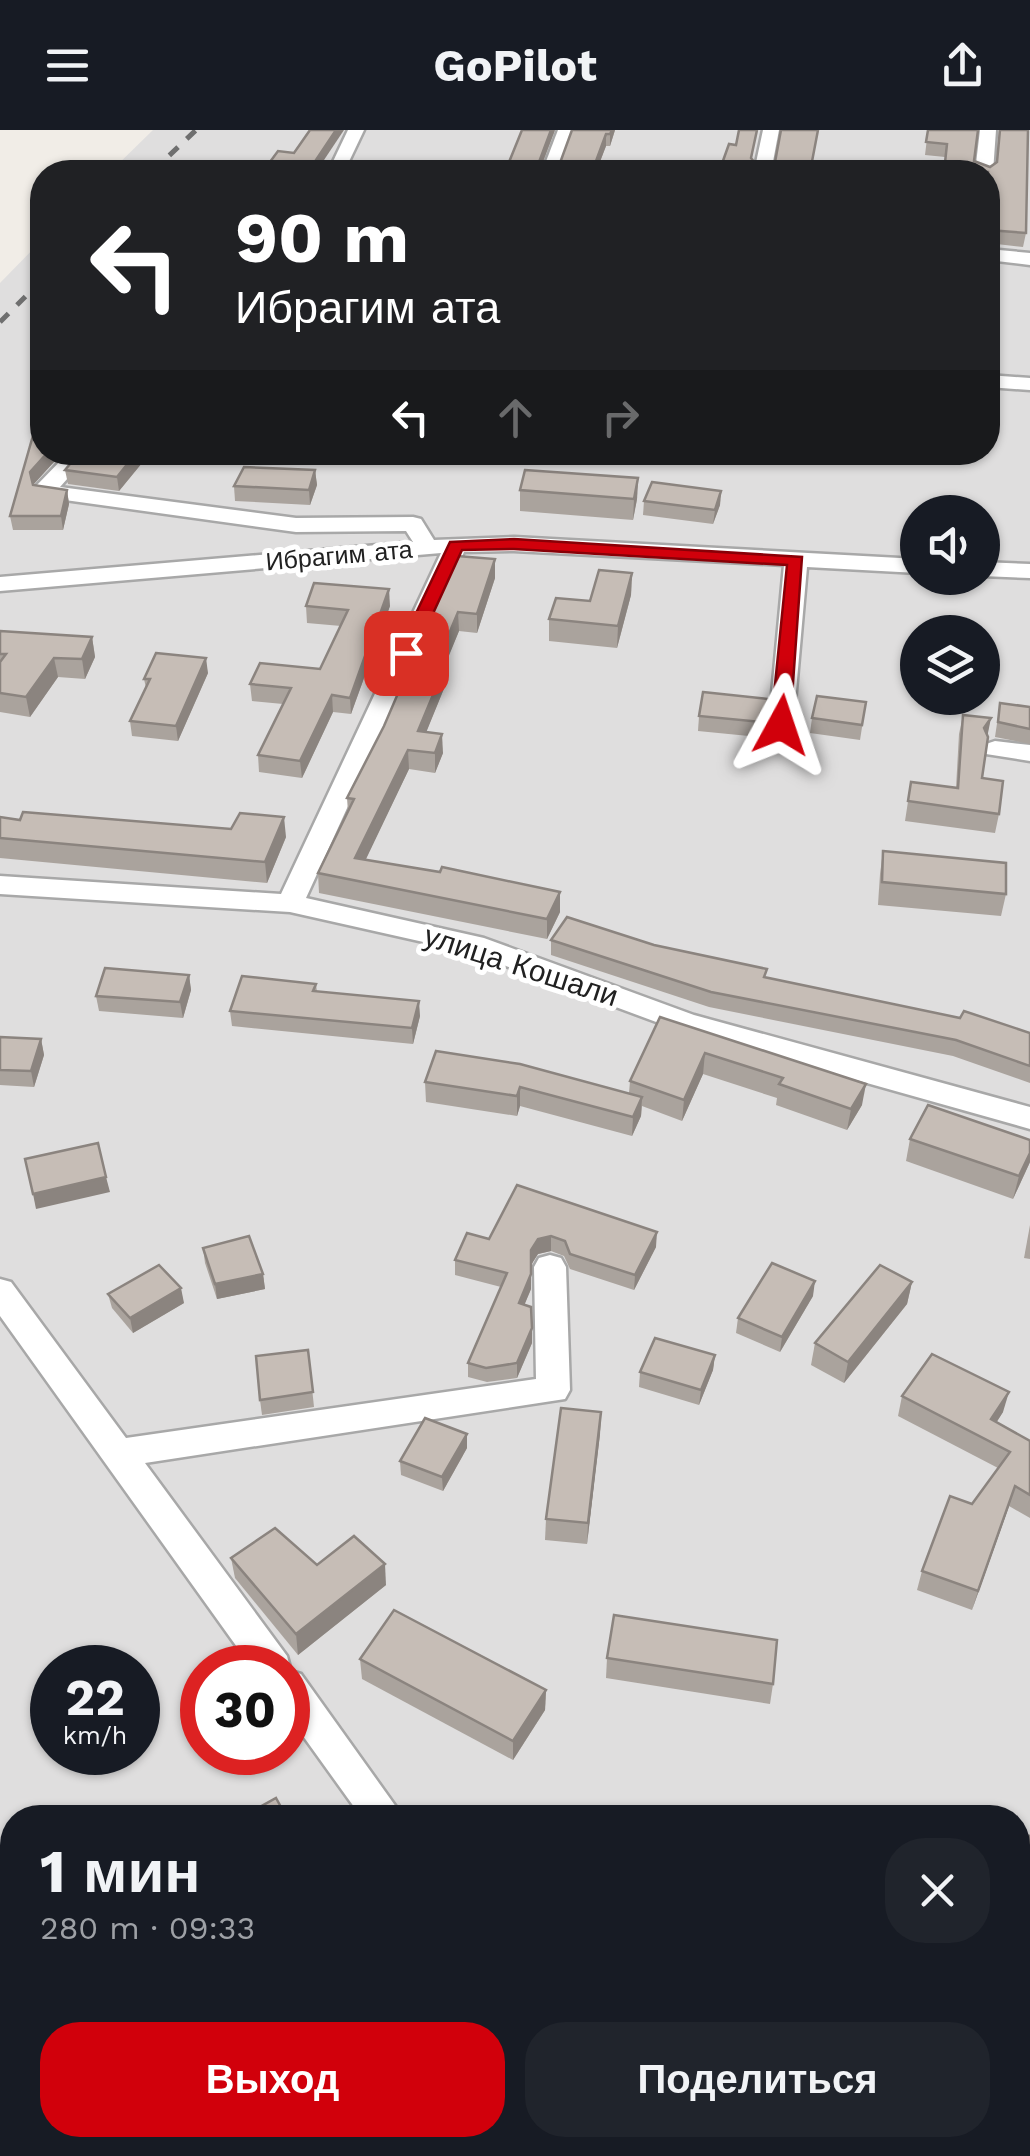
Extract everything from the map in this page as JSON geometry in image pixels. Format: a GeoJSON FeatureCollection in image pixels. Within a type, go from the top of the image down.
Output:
{"type":"FeatureCollection","features":[{"type":"Feature","properties":{"kind":"street"},"geometry":{"type":"LineString","coordinates":[[342,160],[356,130]]}},
{"type":"Feature","properties":{"kind":"street"},"geometry":{"type":"LineString","coordinates":[[555,160],[566,130]]}},
{"type":"Feature","properties":{"kind":"street"},"geometry":{"type":"LineString","coordinates":[[765,160],[772,130]]}},
{"type":"Feature","properties":{"kind":"street"},"geometry":{"type":"LineString","coordinates":[[985,160],[988,130]]}},
{"type":"Feature","properties":{"kind":"street"},"geometry":{"type":"LineString","coordinates":[[1000,256],[1030,259]]}},
{"type":"Feature","properties":{"kind":"street"},"geometry":{"type":"LineString","coordinates":[[1000,381],[1030,384]]}},
{"type":"Feature","properties":{"kind":"street"},"geometry":{"type":"LineString","coordinates":[[69,465],[44,491],[296,526],[413,524],[427,547]]}},
{"type":"Feature","properties":{"kind":"street","name":"Ибрагим ата"},"geometry":{"type":"LineString","coordinates":[[0,584],[427,547],[514,544],[900,565]]}},
{"type":"Feature","properties":{"kind":"street"},"geometry":{"type":"LineString","coordinates":[[290,904],[456,546]]}},
{"type":"Feature","properties":{"kind":"street"},"geometry":{"type":"LineString","coordinates":[[781,725],[796,560]]}},
{"type":"Feature","properties":{"kind":"street"},"geometry":{"type":"LineString","coordinates":[[1000,570],[1030,571]]}},
{"type":"Feature","properties":{"kind":"street"},"geometry":{"type":"LineString","coordinates":[[996,749],[1030,752]]}},
{"type":"Feature","properties":{"kind":"street","name":"улица Кошали"},"geometry":{"type":"LineString","coordinates":[[0,885],[290,904],[474,944],[685,1022],[1030,1118]]}},
{"type":"Feature","properties":{"kind":"street"},"geometry":{"type":"LineString","coordinates":[[116,1453],[553,1390],[550,1266]]}},
{"type":"Feature","properties":{"kind":"street"},"geometry":{"type":"LineString","coordinates":[[0,1290],[257,1645]]}},
{"type":"Feature","properties":{"kind":"street"},"geometry":{"type":"LineString","coordinates":[[310,1716],[375,1805]]}},
{"type":"Feature","properties":{"kind":"shaded area"},"geometry":{"type":"Polygon","coordinates":[[[153,130],[1030,130],[1030,1805],[0,1805],[0,283],[30,252],[30,465],[1000,465],[1000,160],[122,160],[153,130]]]}},
{"type":"Feature","properties":{"kind":"building"},"geometry":{"type":"Polygon","coordinates":[[[310,130],[336,130],[316,160],[271,160],[278,151],[294,153],[310,130]]]}},
{"type":"Feature","properties":{"kind":"building"},"geometry":{"type":"Polygon","coordinates":[[[522,130],[551,130],[540,160],[510,160],[522,130]]]}},
{"type":"Feature","properties":{"kind":"building"},"geometry":{"type":"Polygon","coordinates":[[[572,130],[612,130],[606,134],[596,160],[561,160],[572,130]]]}},
{"type":"Feature","properties":{"kind":"building"},"geometry":{"type":"Polygon","coordinates":[[[739,130],[757,130],[753,160],[723,160],[729,144],[736,145],[739,130]]]}},
{"type":"Feature","properties":{"kind":"building"},"geometry":{"type":"Polygon","coordinates":[[[781,130],[818,130],[812,160],[775,160],[781,130]]]}},
{"type":"Feature","properties":{"kind":"building"},"geometry":{"type":"Polygon","coordinates":[[[928,130],[978,130],[974,160],[945,160],[947,144],[926,142],[928,130]]]}},
{"type":"Feature","properties":{"kind":"building"},"geometry":{"type":"Polygon","coordinates":[[[1000,130],[1028,130],[1026,233],[1000,231],[1000,130]]]}},
{"type":"Feature","properties":{"kind":"building"},"geometry":{"type":"Polygon","coordinates":[[[30,446],[30,465],[36,465],[30,472],[33,485],[67,490],[61,516],[10,516],[30,446]]]}},
{"type":"Feature","properties":{"kind":"building"},"geometry":{"type":"Polygon","coordinates":[[[69,465],[127,465],[117,477],[65,470],[69,465]]]}},
{"type":"Feature","properties":{"kind":"building"},"geometry":{"type":"Polygon","coordinates":[[[244,467],[315,470],[309,490],[234,486],[244,467]]]}},
{"type":"Feature","properties":{"kind":"building"},"geometry":{"type":"Polygon","coordinates":[[[525,470],[638,478],[634,499],[520,490],[525,470]]]}},
{"type":"Feature","properties":{"kind":"building"},"geometry":{"type":"Polygon","coordinates":[[[652,482],[721,491],[715,510],[644,501],[652,482]]]}},
{"type":"Feature","properties":{"kind":"building"},"geometry":{"type":"Polygon","coordinates":[[[457,556],[495,559],[477,614],[458,612],[436,665],[445,666],[418,731],[442,734],[435,753],[408,750],[355,858],[440,872],[442,867],[560,892],[547,919],[318,873],[354,799],[347,798],[384,726],[457,556]]]}},
{"type":"Feature","properties":{"kind":"building"},"geometry":{"type":"Polygon","coordinates":[[[599,570],[632,573],[618,626],[549,619],[556,598],[590,601],[599,570]]]}},
{"type":"Feature","properties":{"kind":"building"},"geometry":{"type":"Polygon","coordinates":[[[314,583],[389,589],[350,698],[332,695],[300,761],[258,755],[291,688],[250,684],[260,663],[320,669],[348,610],[306,606],[314,583]]]}},
{"type":"Feature","properties":{"kind":"building"},"geometry":{"type":"Polygon","coordinates":[[[0,631],[92,637],[82,659],[54,658],[26,697],[0,693],[0,662],[6,654],[0,654],[0,631]]]}},
{"type":"Feature","properties":{"kind":"building"},"geometry":{"type":"Polygon","coordinates":[[[156,653],[206,658],[176,726],[130,721],[150,679],[144,679],[156,653]]]}},
{"type":"Feature","properties":{"kind":"building"},"geometry":{"type":"Polygon","coordinates":[[[703,692],[768,699],[772,723],[699,716],[703,692]]]}},
{"type":"Feature","properties":{"kind":"building"},"geometry":{"type":"Polygon","coordinates":[[[817,696],[866,702],[862,725],[812,718],[817,696]]]}},
{"type":"Feature","properties":{"kind":"building"},"geometry":{"type":"Polygon","coordinates":[[[1000,703],[1030,707],[1030,729],[998,722],[1000,703]]]}},
{"type":"Feature","properties":{"kind":"building"},"geometry":{"type":"Polygon","coordinates":[[[963,715],[991,718],[984,728],[988,737],[982,778],[1003,781],[999,814],[908,801],[911,782],[958,788],[963,715]]]}},
{"type":"Feature","properties":{"kind":"building"},"geometry":{"type":"Polygon","coordinates":[[[23,812],[231,829],[240,813],[284,817],[265,862],[0,838],[0,817],[20,820],[23,812]]]}},
{"type":"Feature","properties":{"kind":"building"},"geometry":{"type":"Polygon","coordinates":[[[883,851],[1006,863],[1006,894],[882,882],[883,851]]]}},
{"type":"Feature","properties":{"kind":"building"},"geometry":{"type":"Polygon","coordinates":[[[567,917],[654,945],[767,969],[764,977],[960,1018],[964,1011],[1030,1033],[1030,1066],[956,1040],[711,992],[551,940],[567,917]]]}},
{"type":"Feature","properties":{"kind":"building"},"geometry":{"type":"Polygon","coordinates":[[[105,968],[189,975],[180,1002],[96,996],[105,968]]]}},
{"type":"Feature","properties":{"kind":"building"},"geometry":{"type":"Polygon","coordinates":[[[242,976],[316,984],[313,991],[419,1001],[412,1028],[230,1011],[242,976]]]}},
{"type":"Feature","properties":{"kind":"building"},"geometry":{"type":"Polygon","coordinates":[[[660,1017],[866,1084],[851,1109],[779,1084],[783,1078],[705,1053],[684,1100],[630,1081],[660,1017]]]}},
{"type":"Feature","properties":{"kind":"building"},"geometry":{"type":"Polygon","coordinates":[[[0,1037],[41,1039],[31,1071],[0,1070],[0,1037]]]}},
{"type":"Feature","properties":{"kind":"building"},"geometry":{"type":"Polygon","coordinates":[[[436,1051],[520,1064],[642,1097],[633,1117],[520,1087],[517,1096],[425,1082],[436,1051]]]}},
{"type":"Feature","properties":{"kind":"building"},"geometry":{"type":"Polygon","coordinates":[[[928,1105],[1030,1140],[1030,1153],[1019,1176],[910,1139],[928,1105]]]}},
{"type":"Feature","properties":{"kind":"building"},"geometry":{"type":"Polygon","coordinates":[[[98,1143],[106,1177],[33,1194],[25,1159],[98,1143]]]}},
{"type":"Feature","properties":{"kind":"building"},"geometry":{"type":"Polygon","coordinates":[[[517,1185],[657,1232],[635,1275],[570,1254],[565,1241],[551,1236],[538,1239],[531,1250],[531,1274],[519,1303],[531,1307],[532,1328],[517,1363],[486,1368],[468,1363],[507,1273],[455,1260],[467,1233],[489,1239],[517,1185]]]}},
{"type":"Feature","properties":{"kind":"building"},"geometry":{"type":"Polygon","coordinates":[[[249,1236],[263,1274],[215,1284],[203,1248],[249,1236]]]}},
{"type":"Feature","properties":{"kind":"building"},"geometry":{"type":"Polygon","coordinates":[[[772,1263],[815,1281],[782,1337],[738,1318],[772,1263]]]}},
{"type":"Feature","properties":{"kind":"building"},"geometry":{"type":"Polygon","coordinates":[[[159,1265],[181,1288],[130,1318],[108,1294],[159,1265]]]}},
{"type":"Feature","properties":{"kind":"building"},"geometry":{"type":"Polygon","coordinates":[[[880,1265],[912,1282],[848,1362],[815,1343],[880,1265]]]}},
{"type":"Feature","properties":{"kind":"building"},"geometry":{"type":"Polygon","coordinates":[[[655,1338],[715,1355],[701,1390],[640,1372],[655,1338]]]}},
{"type":"Feature","properties":{"kind":"building"},"geometry":{"type":"Polygon","coordinates":[[[308,1350],[313,1392],[260,1400],[256,1356],[308,1350]]]}},
{"type":"Feature","properties":{"kind":"building"},"geometry":{"type":"Polygon","coordinates":[[[932,1354],[1009,1392],[991,1419],[1030,1441],[1030,1495],[1015,1486],[978,1591],[922,1571],[950,1496],[972,1504],[1010,1452],[902,1396],[932,1354]]]}},
{"type":"Feature","properties":{"kind":"building"},"geometry":{"type":"Polygon","coordinates":[[[561,1408],[601,1412],[588,1523],[546,1519],[561,1408]]]}},
{"type":"Feature","properties":{"kind":"building"},"geometry":{"type":"Polygon","coordinates":[[[425,1418],[467,1434],[442,1477],[400,1461],[425,1418]]]}},
{"type":"Feature","properties":{"kind":"building"},"geometry":{"type":"Polygon","coordinates":[[[275,1528],[317,1565],[354,1536],[385,1564],[296,1634],[231,1558],[275,1528]]]}},
{"type":"Feature","properties":{"kind":"building"},"geometry":{"type":"Polygon","coordinates":[[[394,1610],[546,1690],[513,1741],[360,1659],[394,1610]]]}},
{"type":"Feature","properties":{"kind":"building"},"geometry":{"type":"Polygon","coordinates":[[[614,1615],[777,1640],[773,1684],[607,1658],[614,1615]]]}},
{"type":"Feature","properties":{"kind":"railway"},"geometry":{"type":"LineString","coordinates":[[165,160],[196,130]]}},
{"type":"Feature","properties":{"kind":"railway"},"geometry":{"type":"LineString","coordinates":[[0,322],[30,292]]}},
{"type":"Feature","properties":{"kind":"route"},"geometry":{"type":"LineString","coordinates":[[406,653],[456,546],[514,544],[796,560],[781,725]]}}]}
